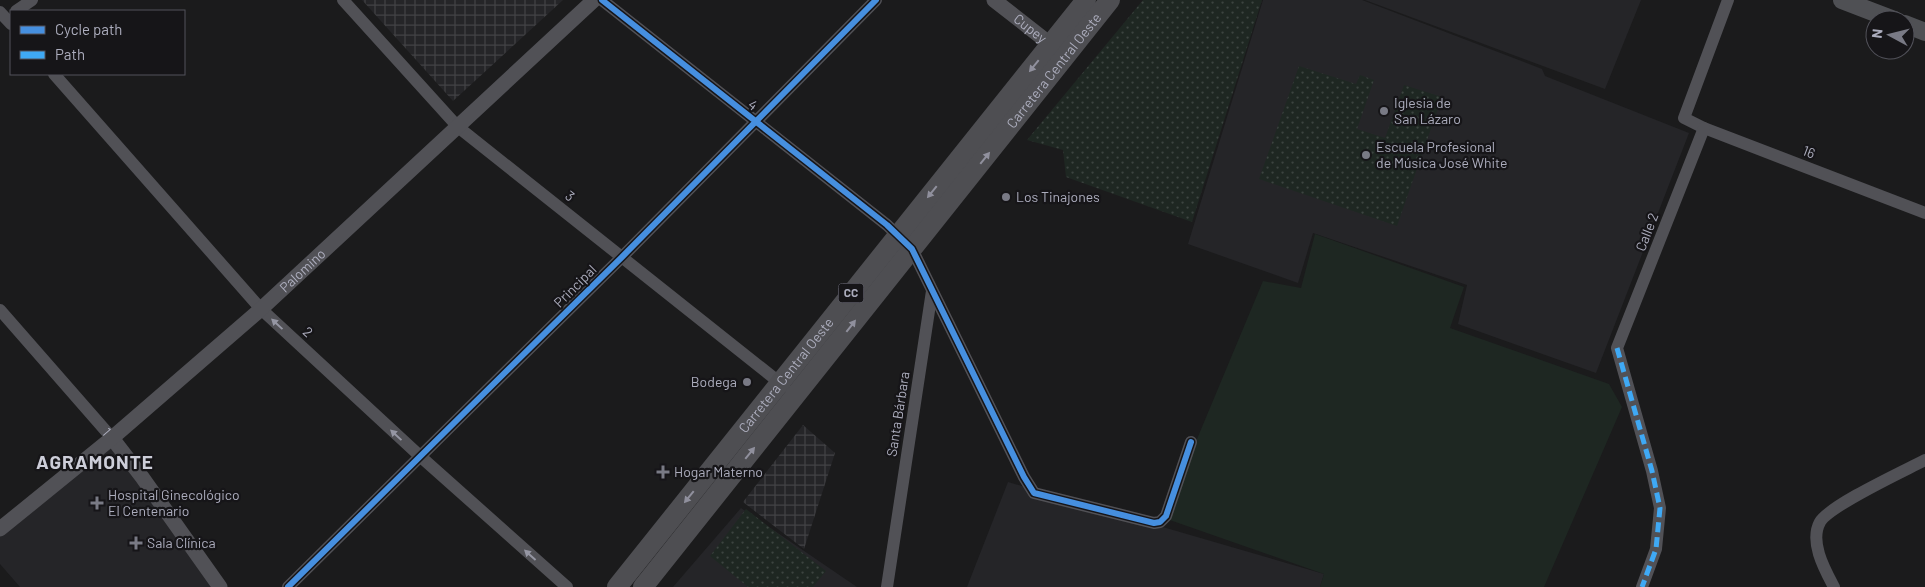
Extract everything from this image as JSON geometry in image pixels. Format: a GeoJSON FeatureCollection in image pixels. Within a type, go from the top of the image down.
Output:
{"type":"FeatureCollection","features":[{"type":"Feature","properties":{"kind":"main road","name":"Carretera Central Oeste"},"geometry":{"type":"LineString","coordinates":[[617,587],[912,249],[1058,50],[1086,0]]}},
{"type":"Feature","properties":{"kind":"main road","name":"Carretera Central Oeste"},"geometry":{"type":"LineString","coordinates":[[644,587],[898,235],[1058,50],[1110,0]]}},
{"type":"Feature","properties":{"kind":"main road"},"geometry":{"type":"LineString","coordinates":[[1842,0],[1868,10]]}},
{"type":"Feature","properties":{"kind":"street"},"geometry":{"type":"LineString","coordinates":[[18,10],[32,0]]}},
{"type":"Feature","properties":{"kind":"street","name":"3"},"geometry":{"type":"LineString","coordinates":[[343,0],[458,127],[623,256],[788,389]]}},
{"type":"Feature","properties":{"kind":"street","name":"Palomino"},"geometry":{"type":"LineString","coordinates":[[0,529],[112,438],[261,309],[594,0]]}},
{"type":"Feature","properties":{"kind":"street","name":"4"},"geometry":{"type":"LineString","coordinates":[[602,0],[898,235],[912,249]]}},
{"type":"Feature","properties":{"kind":"street","name":"Principal"},"geometry":{"type":"LineString","coordinates":[[288,587],[623,256],[876,0]]}},
{"type":"Feature","properties":{"kind":"street","name":"Cupey"},"geometry":{"type":"LineString","coordinates":[[994,0],[1058,50]]}},
{"type":"Feature","properties":{"kind":"street","name":"16"},"geometry":{"type":"LineString","coordinates":[[1728,0],[1684,118],[1704,128],[1925,213]]}},
{"type":"Feature","properties":{"kind":"street","name":"2"},"geometry":{"type":"LineString","coordinates":[[55,75],[261,309],[421,457],[567,587]]}},
{"type":"Feature","properties":{"kind":"street","name":"Calle 2"},"geometry":{"type":"LineString","coordinates":[[1642,587],[1656,548],[1660,508],[1652,471],[1617,348],[1704,128]]}},
{"type":"Feature","properties":{"kind":"street"},"geometry":{"type":"LineString","coordinates":[[912,249],[1034,493],[1154,523],[1160,522],[1166,516],[1191,442]]}},
{"type":"Feature","properties":{"kind":"street","name":"Santa Bárbara"},"geometry":{"type":"LineString","coordinates":[[887,587],[932,291]]}},
{"type":"Feature","properties":{"kind":"street","name":"1"},"geometry":{"type":"LineString","coordinates":[[0,310],[112,438],[142,476],[220,587]]}},
{"type":"Feature","properties":{"kind":"street"},"geometry":{"type":"LineString","coordinates":[[1834,587],[1823,566],[1816,542],[1820,522],[1839,506],[1925,460]]}},
{"type":"Feature","properties":{"kind":"shaded area"},"geometry":{"type":"Polygon","coordinates":[[[362,0],[563,0],[453,101],[362,0]]]}},
{"type":"Feature","properties":{"kind":"shaded area"},"geometry":{"type":"Polygon","coordinates":[[[1143,0],[1262,0],[1192,222],[1066,177],[1063,150],[1027,140],[1143,0]]]}},
{"type":"Feature","properties":{"kind":"shaded area","name":"Escuela Profesional de Música José White"},"geometry":{"type":"Polygon","coordinates":[[[1263,0],[1362,0],[1542,69],[1545,76],[1689,133],[1596,373],[1458,324],[1467,285],[1313,233],[1298,283],[1188,244],[1263,0]]]}},
{"type":"Feature","properties":{"kind":"shaded area"},"geometry":{"type":"Polygon","coordinates":[[[1365,0],[1641,0],[1605,89],[1365,0]]]}},
{"type":"Feature","properties":{"kind":"shaded area"},"geometry":{"type":"Polygon","coordinates":[[[1299,66],[1356,84],[1360,75],[1374,80],[1357,129],[1385,138],[1404,85],[1442,97],[1397,226],[1259,179],[1299,66]]]}},
{"type":"Feature","properties":{"kind":"shaded area"},"geometry":{"type":"Polygon","coordinates":[[[1315,234],[1464,287],[1450,328],[1609,384],[1622,407],[1544,587],[1320,587],[1324,574],[1164,518],[1263,281],[1301,288],[1315,234]]]}},
{"type":"Feature","properties":{"kind":"shaded area"},"geometry":{"type":"Polygon","coordinates":[[[803,425],[835,453],[804,549],[743,502],[803,425]]]}},
{"type":"Feature","properties":{"kind":"shaded area","name":"Hospital Ginecológico El Centenario"},"geometry":{"type":"Polygon","coordinates":[[[112,438],[220,587],[20,587],[0,564],[0,529],[112,438]]]}},
{"type":"Feature","properties":{"kind":"shaded area"},"geometry":{"type":"Polygon","coordinates":[[[1008,482],[1324,574],[1320,587],[967,587],[1008,482]]]}},
{"type":"Feature","properties":{"kind":"shaded area"},"geometry":{"type":"Polygon","coordinates":[[[741,508],[857,587],[673,587],[741,508]]]}},
{"type":"Feature","properties":{"kind":"shaded area"},"geometry":{"type":"Polygon","coordinates":[[[746,509],[826,571],[813,587],[748,587],[710,556],[746,509]]]}},
{"type":"Feature","properties":{"kind":"marked path"},"geometry":{"type":"LineString","coordinates":[[1617,348],[1652,471],[1660,508],[1656,549],[1642,587]]}},
{"type":"Feature","properties":{"kind":"cycle path"},"geometry":{"type":"LineString","coordinates":[[602,0],[887,225],[912,249],[1024,477],[1034,493],[1154,523],[1160,522],[1166,516],[1191,442]]}},
{"type":"Feature","properties":{"kind":"cycle path"},"geometry":{"type":"LineString","coordinates":[[288,587],[623,256],[876,0]]}},
{"type":"Feature","properties":{"kind":"place","name":"Iglesia de San Lázaro"},"geometry":{"type":"Point","coordinates":[1384,111]}},
{"type":"Feature","properties":{"kind":"place","name":"Escuela Profesional de Música José White"},"geometry":{"type":"Point","coordinates":[1366,155]}},
{"type":"Feature","properties":{"kind":"place","name":"Los Tinajones"},"geometry":{"type":"Point","coordinates":[1006,197]}},
{"type":"Feature","properties":{"kind":"place","name":"Bodega"},"geometry":{"type":"Point","coordinates":[747,382]}},
{"type":"Feature","properties":{"kind":"place","name":"Hogar Materno"},"geometry":{"type":"Point","coordinates":[663,472]}},
{"type":"Feature","properties":{"kind":"place","name":"Hospital Ginecológico El Centenario"},"geometry":{"type":"Point","coordinates":[97,503]}},
{"type":"Feature","properties":{"kind":"place","name":"Sala Clínica"},"geometry":{"type":"Point","coordinates":[136,543]}},
{"type":"Feature","properties":{"kind":"district","name":"AGRAMONTE"},"geometry":{"type":"Point","coordinates":[95,462]}}]}
